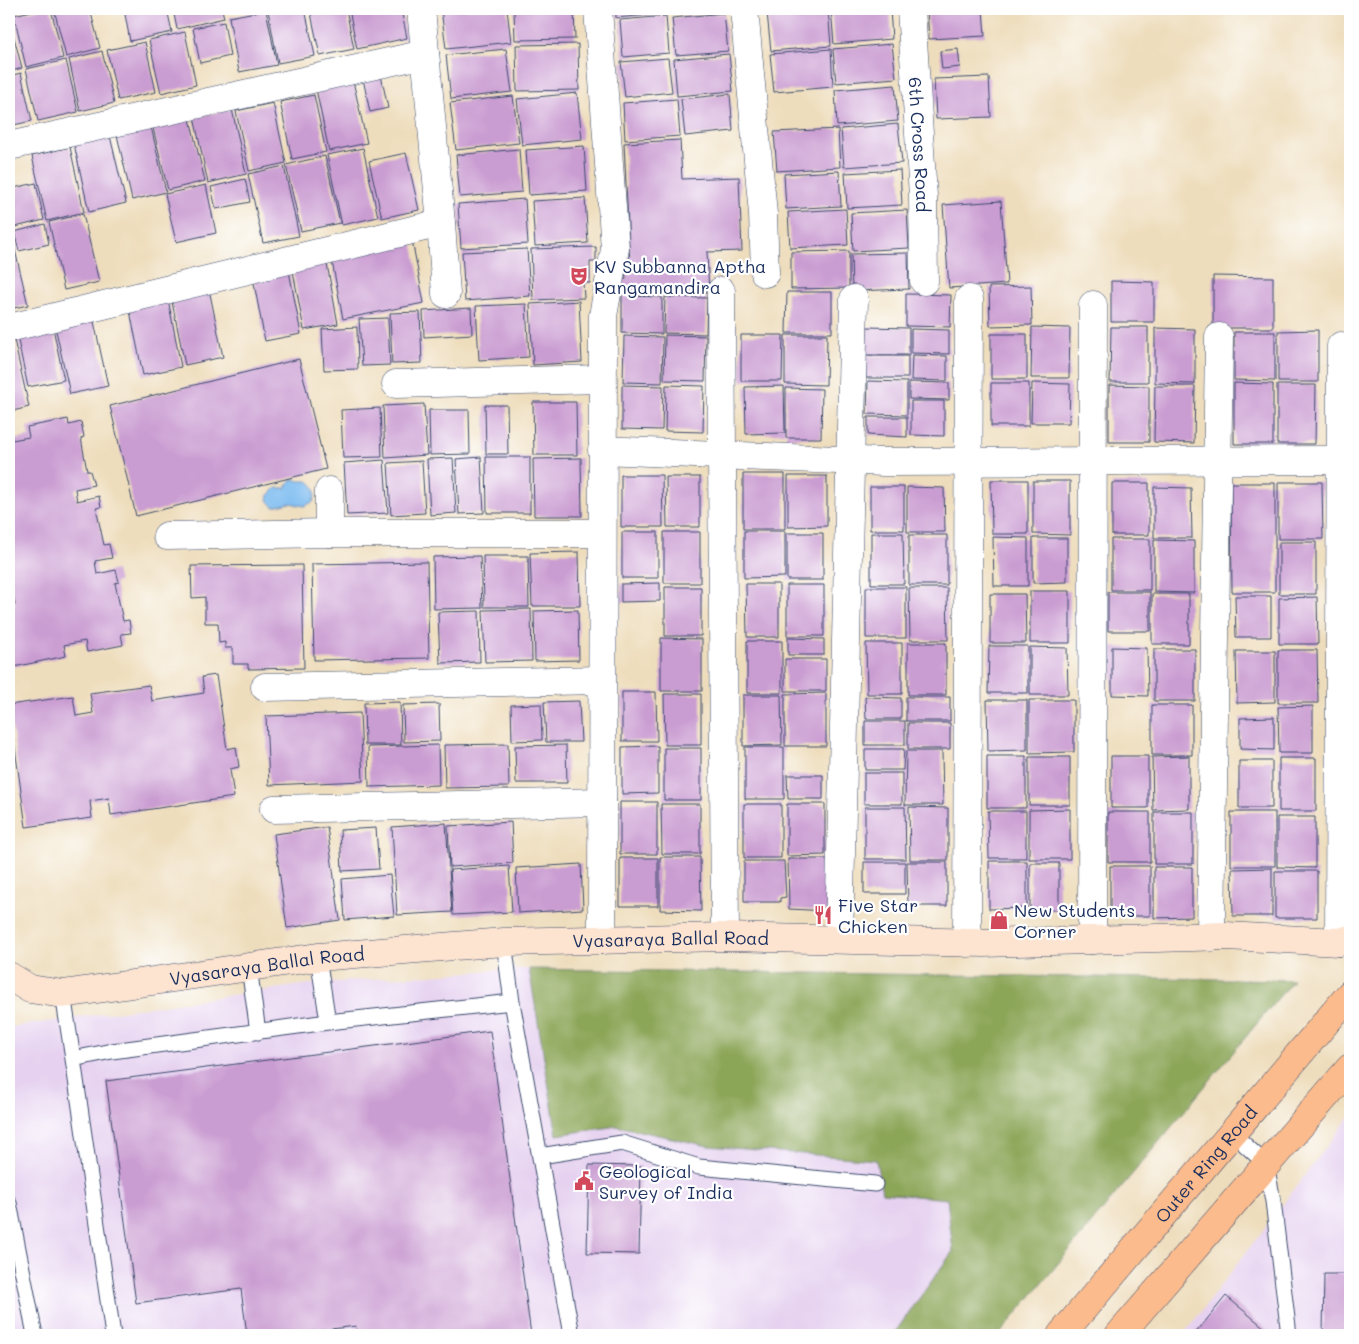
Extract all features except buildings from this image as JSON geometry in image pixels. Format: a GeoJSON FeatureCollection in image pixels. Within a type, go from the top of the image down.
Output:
{"type":"FeatureCollection","features":[{"type":"Feature","properties":{"kind":"highway","name":"Outer Ring Road"},"geometry":{"type":"LineString","coordinates":[[1061,1335],[1350,994]]}},
{"type":"Feature","properties":{"kind":"highway"},"geometry":{"type":"LineString","coordinates":[[1119,1335],[1350,1068]]}},
{"type":"Feature","properties":{"kind":"main road","name":"Vyasaraya Ballal Road"},"geometry":{"type":"LineString","coordinates":[[9,976],[30,989],[63,994],[318,957],[504,942],[724,937],[967,942],[1211,937],[1345,940]]}},
{"type":"Feature","properties":{"kind":"street"},"geometry":{"type":"LineString","coordinates":[[421,9],[442,223],[446,294]]}},
{"type":"Feature","properties":{"kind":"street"},"geometry":{"type":"LineString","coordinates":[[598,9],[615,249],[602,316],[602,940]]}},
{"type":"Feature","properties":{"kind":"street"},"geometry":{"type":"LineString","coordinates":[[744,9],[764,214],[765,273]]}},
{"type":"Feature","properties":{"kind":"street","name":"6th Cross Road"},"geometry":{"type":"LineString","coordinates":[[911,9],[923,196],[924,281]]}},
{"type":"Feature","properties":{"kind":"street"},"geometry":{"type":"LineString","coordinates":[[9,146],[425,54]]}},
{"type":"Feature","properties":{"kind":"street"},"geometry":{"type":"LineString","coordinates":[[9,328],[442,223]]}},
{"type":"Feature","properties":{"kind":"street"},"geometry":{"type":"LineString","coordinates":[[721,291],[724,937]]}},
{"type":"Feature","properties":{"kind":"street"},"geometry":{"type":"LineString","coordinates":[[840,939],[854,299]]}},
{"type":"Feature","properties":{"kind":"street"},"geometry":{"type":"LineString","coordinates":[[967,942],[969,299]]}},
{"type":"Feature","properties":{"kind":"street"},"geometry":{"type":"LineString","coordinates":[[1092,940],[1093,305]]}},
{"type":"Feature","properties":{"kind":"street"},"geometry":{"type":"LineString","coordinates":[[1211,937],[1218,337]]}},
{"type":"Feature","properties":{"kind":"street"},"geometry":{"type":"LineString","coordinates":[[1341,346],[1345,940]]}},
{"type":"Feature","properties":{"kind":"street"},"geometry":{"type":"LineString","coordinates":[[396,384],[602,379]]}},
{"type":"Feature","properties":{"kind":"street"},"geometry":{"type":"LineString","coordinates":[[602,450],[850,461],[1341,460]]}},
{"type":"Feature","properties":{"kind":"street"},"geometry":{"type":"LineString","coordinates":[[329,491],[329,533]]}},
{"type":"Feature","properties":{"kind":"street"},"geometry":{"type":"LineString","coordinates":[[167,536],[329,533],[602,532]]}},
{"type":"Feature","properties":{"kind":"street"},"geometry":{"type":"LineString","coordinates":[[265,687],[602,680]]}},
{"type":"Feature","properties":{"kind":"street"},"geometry":{"type":"LineString","coordinates":[[274,809],[602,802]]}},
{"type":"Feature","properties":{"kind":"lane"},"geometry":{"type":"LineString","coordinates":[[504,942],[512,1002],[572,1335]]}},
{"type":"Feature","properties":{"kind":"lane"},"geometry":{"type":"LineString","coordinates":[[318,957],[328,1022]]}},
{"type":"Feature","properties":{"kind":"lane"},"geometry":{"type":"LineString","coordinates":[[249,967],[258,1032]]}},
{"type":"Feature","properties":{"kind":"lane"},"geometry":{"type":"LineString","coordinates":[[63,994],[113,1335]]}},
{"type":"Feature","properties":{"kind":"lane"},"geometry":{"type":"LineString","coordinates":[[73,1059],[328,1022],[512,1002]]}},
{"type":"Feature","properties":{"kind":"lane"},"geometry":{"type":"LineString","coordinates":[[1232,1133],[1266,1164],[1289,1335]]}},
{"type":"Feature","properties":{"kind":"lane"},"geometry":{"type":"LineString","coordinates":[[540,1156],[622,1143],[699,1167],[875,1184]]}},
{"type":"Feature","properties":{"kind":"lane"},"geometry":{"type":"LineString","coordinates":[[9,1203],[35,1335]]}},
{"type":"Feature","properties":{"kind":"shaded area","name":"Geological Survey of India"},"geometry":{"type":"Polygon","coordinates":[[[510,969],[1293,980],[999,1335],[9,1335],[9,1025],[12,1027],[308,984],[510,969]]]}},
{"type":"Feature","properties":{"kind":"shaded area"},"geometry":{"type":"Polygon","coordinates":[[[1350,1116],[1350,1335],[1183,1335],[1350,1116]]]}},
{"type":"Feature","properties":{"kind":"green space"},"geometry":{"type":"Polygon","coordinates":[[[529,969],[1293,980],[999,1335],[893,1335],[953,1251],[947,1199],[882,1193],[876,1160],[708,1146],[617,1126],[557,1135],[529,969]]]}},
{"type":"Feature","properties":{"kind":"water"},"geometry":{"type":"Polygon","coordinates":[[[295,479],[308,481],[313,485],[315,496],[313,502],[304,506],[290,503],[274,507],[268,500],[269,495],[276,488],[286,488],[290,481],[295,479]]]}},
{"type":"Feature","properties":{"kind":"place","name":"KV Subbanna Aptha Rangamandira"},"geometry":{"type":"Point","coordinates":[579,276]}},
{"type":"Feature","properties":{"kind":"place","name":"Five Star Chicken"},"geometry":{"type":"Point","coordinates":[823,915]}},
{"type":"Feature","properties":{"kind":"place","name":"New Students Corner"},"geometry":{"type":"Point","coordinates":[999,920]}},
{"type":"Feature","properties":{"kind":"place","name":"Geological Survey of India"},"geometry":{"type":"Point","coordinates":[584,1181]}}]}
